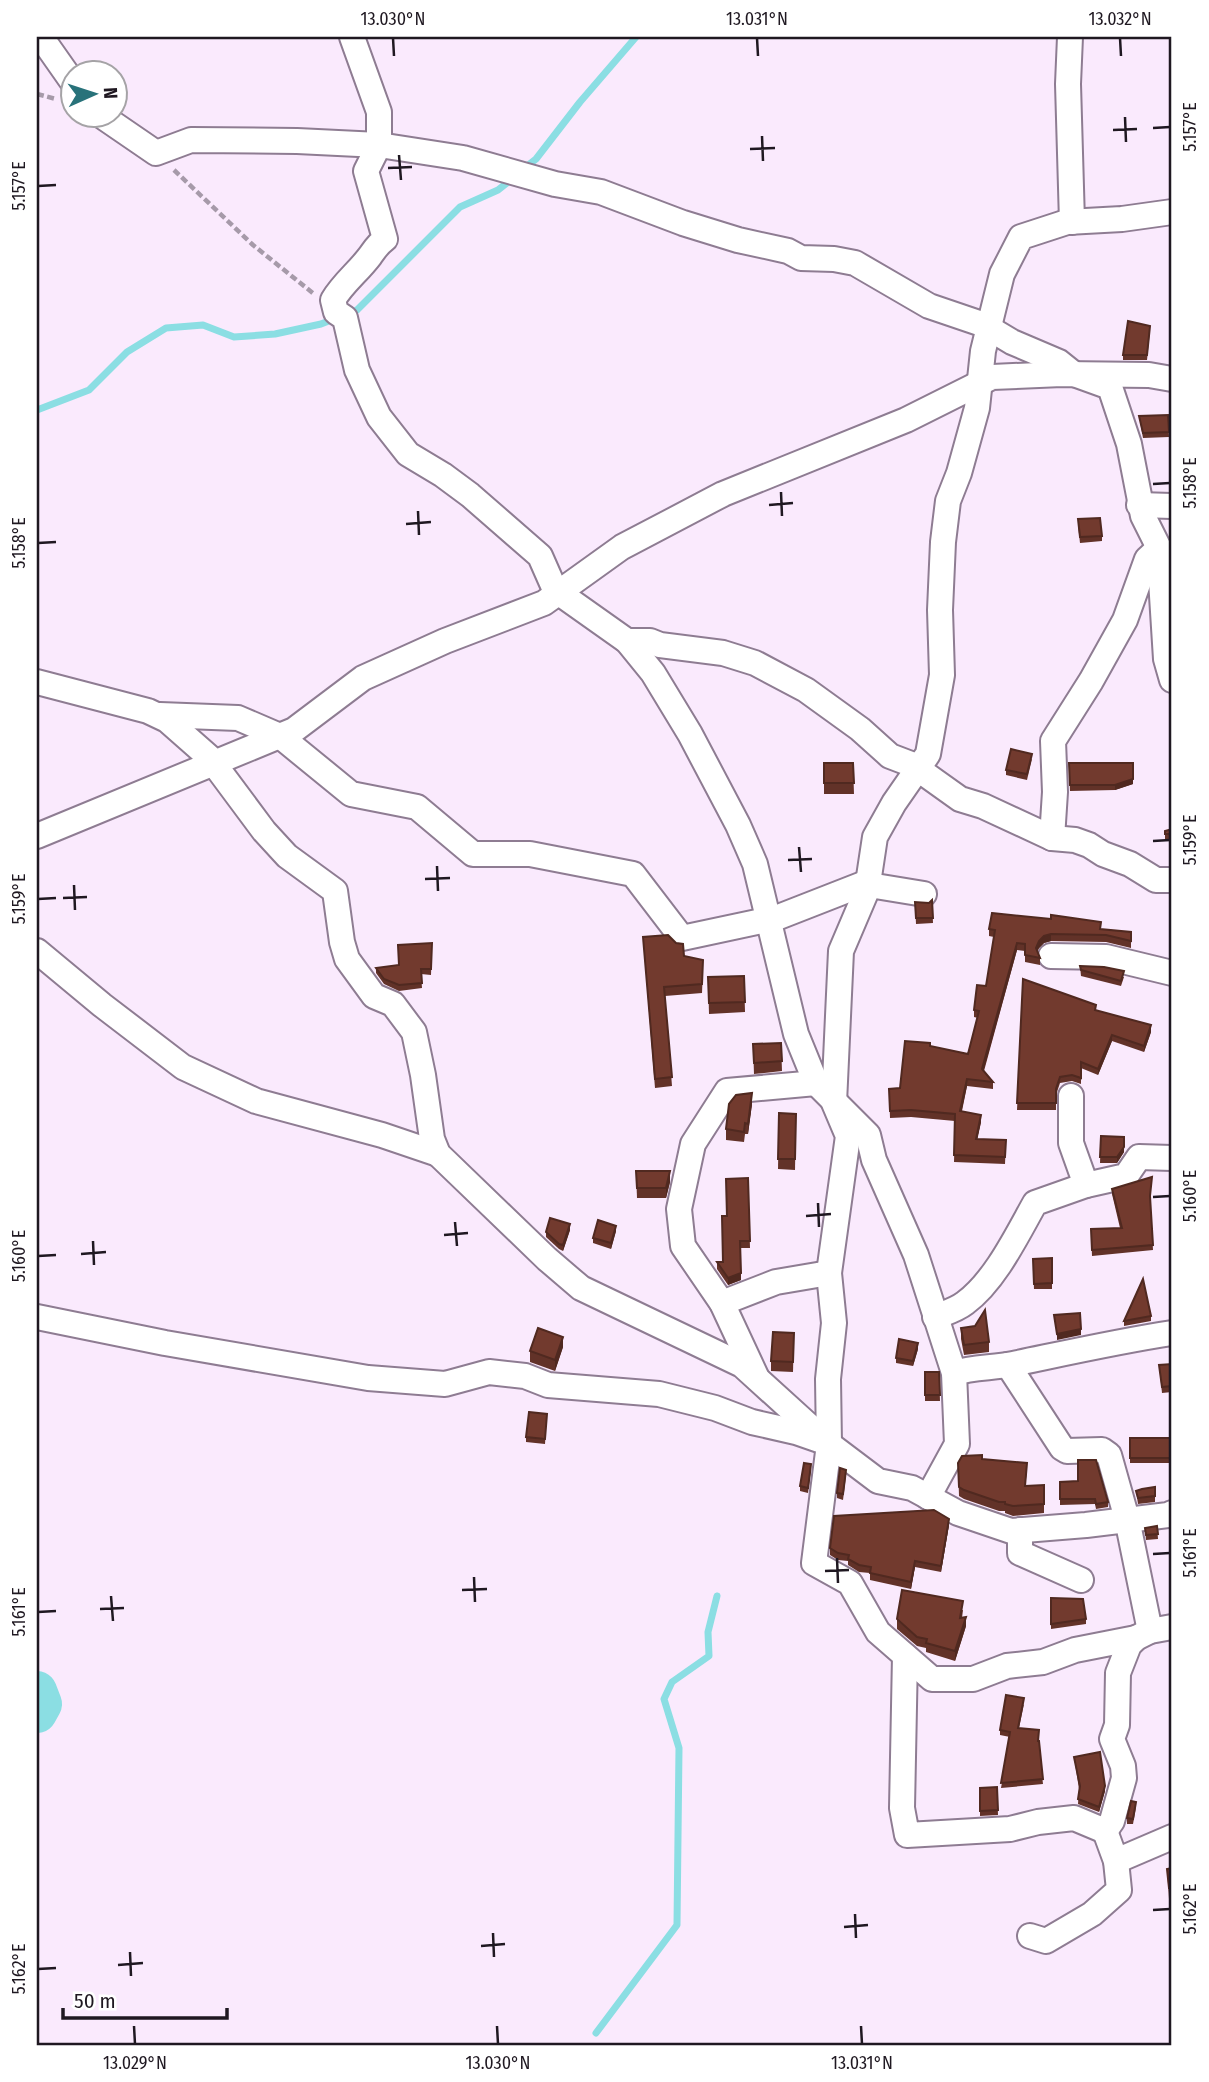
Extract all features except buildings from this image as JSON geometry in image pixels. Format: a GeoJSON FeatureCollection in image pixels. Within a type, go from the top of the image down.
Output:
{"type":"FeatureCollection","features":[{"type":"Feature","properties":{"kind":"street"},"geometry":{"type":"LineString","coordinates":[[41,37],[60,64]]}},
{"type":"Feature","properties":{"kind":"street"},"geometry":{"type":"LineString","coordinates":[[352,37],[379,112],[379,145],[366,171],[384,239],[333,300],[336,312],[345,318],[357,370],[379,417],[408,454],[470,495],[540,556],[558,593],[627,641],[656,677],[690,734],[738,825],[755,864],[796,1034],[816,1083],[868,1135],[874,1160],[916,1255],[954,1373],[957,1444],[928,1497]]}},
{"type":"Feature","properties":{"kind":"street"},"geometry":{"type":"LineString","coordinates":[[1070,37],[1068,84],[1072,222]]}},
{"type":"Feature","properties":{"kind":"street"},"geometry":{"type":"LineString","coordinates":[[122,130],[156,153],[191,140],[379,145],[463,158],[555,184],[601,192],[683,223],[738,240],[788,251],[801,258],[855,263],[929,306],[989,328],[1012,342],[1059,362],[1074,374],[1110,387],[1129,444],[1139,505],[1159,548],[1168,620],[1166,659],[1172,680]]}},
{"type":"Feature","properties":{"kind":"street"},"geometry":{"type":"LineString","coordinates":[[1153,1632],[1075,1650],[1043,1662],[1007,1666],[973,1679],[932,1679],[878,1632],[850,1583],[814,1563],[830,1444],[828,1379],[834,1323],[829,1273],[848,1136],[834,1103],[841,951],[867,890],[876,837],[894,803],[928,754],[942,675],[940,610],[948,501],[973,421],[989,328],[1002,274],[1021,237],[1072,222],[1172,212]]}},
{"type":"Feature","properties":{"kind":"street"},"geometry":{"type":"LineString","coordinates":[[37,836],[294,730],[363,678],[445,641],[544,603],[622,547],[723,494],[906,420],[992,377],[1074,374],[1149,375],[1172,379]]}},
{"type":"Feature","properties":{"kind":"street"},"geometry":{"type":"LineString","coordinates":[[1139,505],[1172,506]]}},
{"type":"Feature","properties":{"kind":"street"},"geometry":{"type":"LineString","coordinates":[[1052,838],[1055,792],[1053,741],[1125,620],[1147,559],[1159,548]]}},
{"type":"Feature","properties":{"kind":"street"},"geometry":{"type":"LineString","coordinates":[[627,641],[650,641],[660,645],[723,653],[755,663],[806,690],[857,726],[890,756],[906,761],[960,799],[982,806],[1052,838],[1075,840],[1089,845],[1103,854],[1129,863],[1156,880],[1172,880]]}},
{"type":"Feature","properties":{"kind":"street"},"geometry":{"type":"LineString","coordinates":[[37,682],[160,715],[238,718],[280,736],[351,794],[417,807],[473,854],[530,854],[633,874],[682,938],[776,918],[863,884],[924,894]]}},
{"type":"Feature","properties":{"kind":"street"},"geometry":{"type":"LineString","coordinates":[[160,715],[213,762],[264,831],[287,856],[335,891],[347,959],[374,996],[393,1004],[414,1032],[432,1139],[438,1154],[581,1288],[742,1365],[786,1407],[878,1481],[912,1488],[958,1514],[1012,1531],[1086,1525],[1172,1513]]}},
{"type":"Feature","properties":{"kind":"street"},"geometry":{"type":"LineString","coordinates":[[37,951],[183,1067],[256,1101],[382,1135],[438,1154]]}},
{"type":"Feature","properties":{"kind":"street"},"geometry":{"type":"LineString","coordinates":[[1051,956],[1107,957],[1172,974]]}},
{"type":"Feature","properties":{"kind":"street"},"geometry":{"type":"LineString","coordinates":[[758,1378],[722,1303],[683,1245],[679,1209],[693,1144],[727,1091],[816,1083]]}},
{"type":"Feature","properties":{"kind":"street"},"geometry":{"type":"LineString","coordinates":[[1071,1096],[1072,1143],[1086,1185]]}},
{"type":"Feature","properties":{"kind":"street"},"geometry":{"type":"LineString","coordinates":[[935,1317],[953,1311],[967,1302],[989,1279],[1035,1203],[1086,1185],[1126,1176],[1139,1157],[1172,1158]]}},
{"type":"Feature","properties":{"kind":"street"},"geometry":{"type":"LineString","coordinates":[[722,1303],[776,1282],[829,1273]]}},
{"type":"Feature","properties":{"kind":"street"},"geometry":{"type":"LineString","coordinates":[[37,1317],[165,1343],[368,1378],[445,1384],[489,1372],[525,1376],[548,1385],[659,1394],[715,1408],[752,1422],[796,1432],[830,1444]]}},
{"type":"Feature","properties":{"kind":"street"},"geometry":{"type":"LineString","coordinates":[[954,1373],[1172,1333]]}},
{"type":"Feature","properties":{"kind":"street"},"geometry":{"type":"LineString","coordinates":[[1008,1365],[1062,1448],[1067,1451],[1102,1450],[1109,1455],[1153,1632]]}},
{"type":"Feature","properties":{"kind":"street"},"geometry":{"type":"LineString","coordinates":[[1020,1530],[1020,1553],[1081,1580]]}},
{"type":"Feature","properties":{"kind":"street"},"geometry":{"type":"LineString","coordinates":[[1105,1831],[1112,1821],[1124,1778],[1123,1766],[1112,1739],[1117,1725],[1117,1679],[1129,1645],[1153,1632]]}},
{"type":"Feature","properties":{"kind":"street"},"geometry":{"type":"LineString","coordinates":[[905,1656],[902,1808],[907,1835],[1010,1829],[1038,1822],[1074,1818],[1105,1831],[1116,1861],[1119,1890],[1091,1914],[1046,1941],[1030,1936]]}},
{"type":"Feature","properties":{"kind":"street"},"geometry":{"type":"LineString","coordinates":[[1116,1861],[1172,1837]]}},
{"type":"Feature","properties":{"kind":"path"},"geometry":{"type":"LineString","coordinates":[[156,153],[253,245],[336,312]]}},
{"type":"Feature","properties":{"kind":"waterway"},"geometry":{"type":"LineString","coordinates":[[522,170],[536,159],[580,102],[636,37]]}},
{"type":"Feature","properties":{"kind":"waterway"},"geometry":{"type":"LineString","coordinates":[[37,410],[89,390],[127,352],[166,328],[203,325],[234,337],[275,334],[321,324],[357,310],[460,207],[498,190],[513,178]]}},
{"type":"Feature","properties":{"kind":"waterway"},"geometry":{"type":"LineString","coordinates":[[596,2033],[677,1925],[679,1748],[664,1699],[672,1682],[709,1656],[708,1632],[717,1596]]}},
{"type":"Feature","properties":{"kind":"waterway"},"geometry":{"type":"LineString","coordinates":[[37,1691],[42,1704],[37,1713]]}}]}
